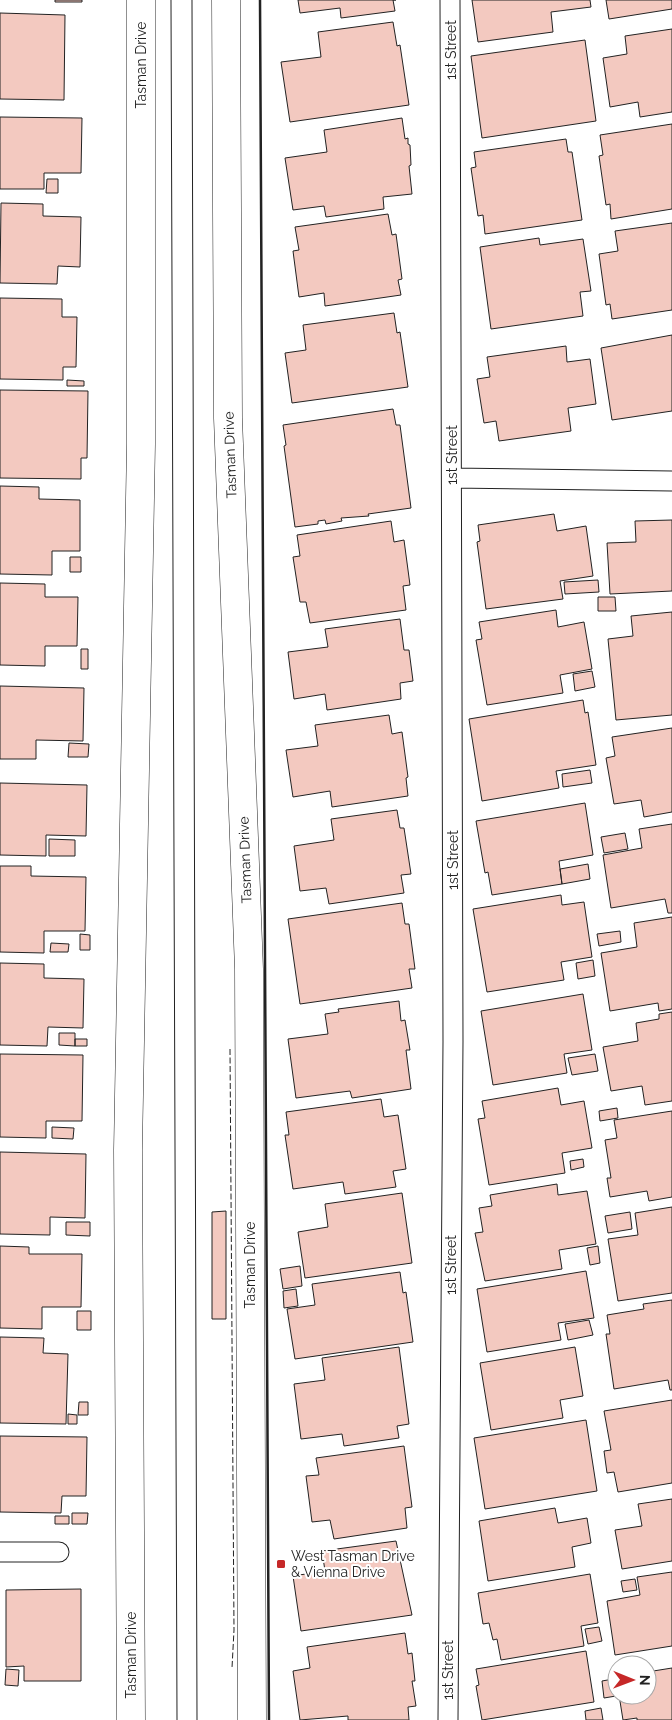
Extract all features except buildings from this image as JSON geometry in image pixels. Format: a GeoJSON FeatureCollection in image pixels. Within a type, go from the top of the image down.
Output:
{"type":"FeatureCollection","features":[{"type":"Feature","properties":{"kind":"street","name":"Tasman Drive"},"geometry":{"type":"LineString","coordinates":[[131,1720],[128,1150],[141,444],[140,0]]}},
{"type":"Feature","properties":{"kind":"street","name":"Tasman Drive"},"geometry":{"type":"LineString","coordinates":[[226,0],[228,418],[249,969],[252,1720]]}},
{"type":"Feature","properties":{"kind":"lane","name":"1st Street"},"geometry":{"type":"LineString","coordinates":[[448,1720],[453,1041],[450,0]]}},
{"type":"Feature","properties":{"kind":"lane"},"geometry":{"type":"LineString","coordinates":[[452,478],[672,481]]}},
{"type":"Feature","properties":{"kind":"lane"},"geometry":{"type":"LineString","coordinates":[[0,1552],[59,1552]]}},
{"type":"Feature","properties":{"kind":"tram line"},"geometry":{"type":"LineString","coordinates":[[171,0],[177,1720]]}},
{"type":"Feature","properties":{"kind":"tram line"},"geometry":{"type":"LineString","coordinates":[[192,0],[197,1720]]}},
{"type":"Feature","properties":{"kind":"fence"},"geometry":{"type":"LineString","coordinates":[[230,1049],[234,1630],[232,1668]]}},
{"type":"Feature","properties":{"kind":"wall"},"geometry":{"type":"LineString","coordinates":[[260,0],[269,1720]]}},
{"type":"Feature","properties":{"kind":"place","name":"West Tasman Drive & Vienna Drive"},"geometry":{"type":"Point","coordinates":[281,1564]}}]}
